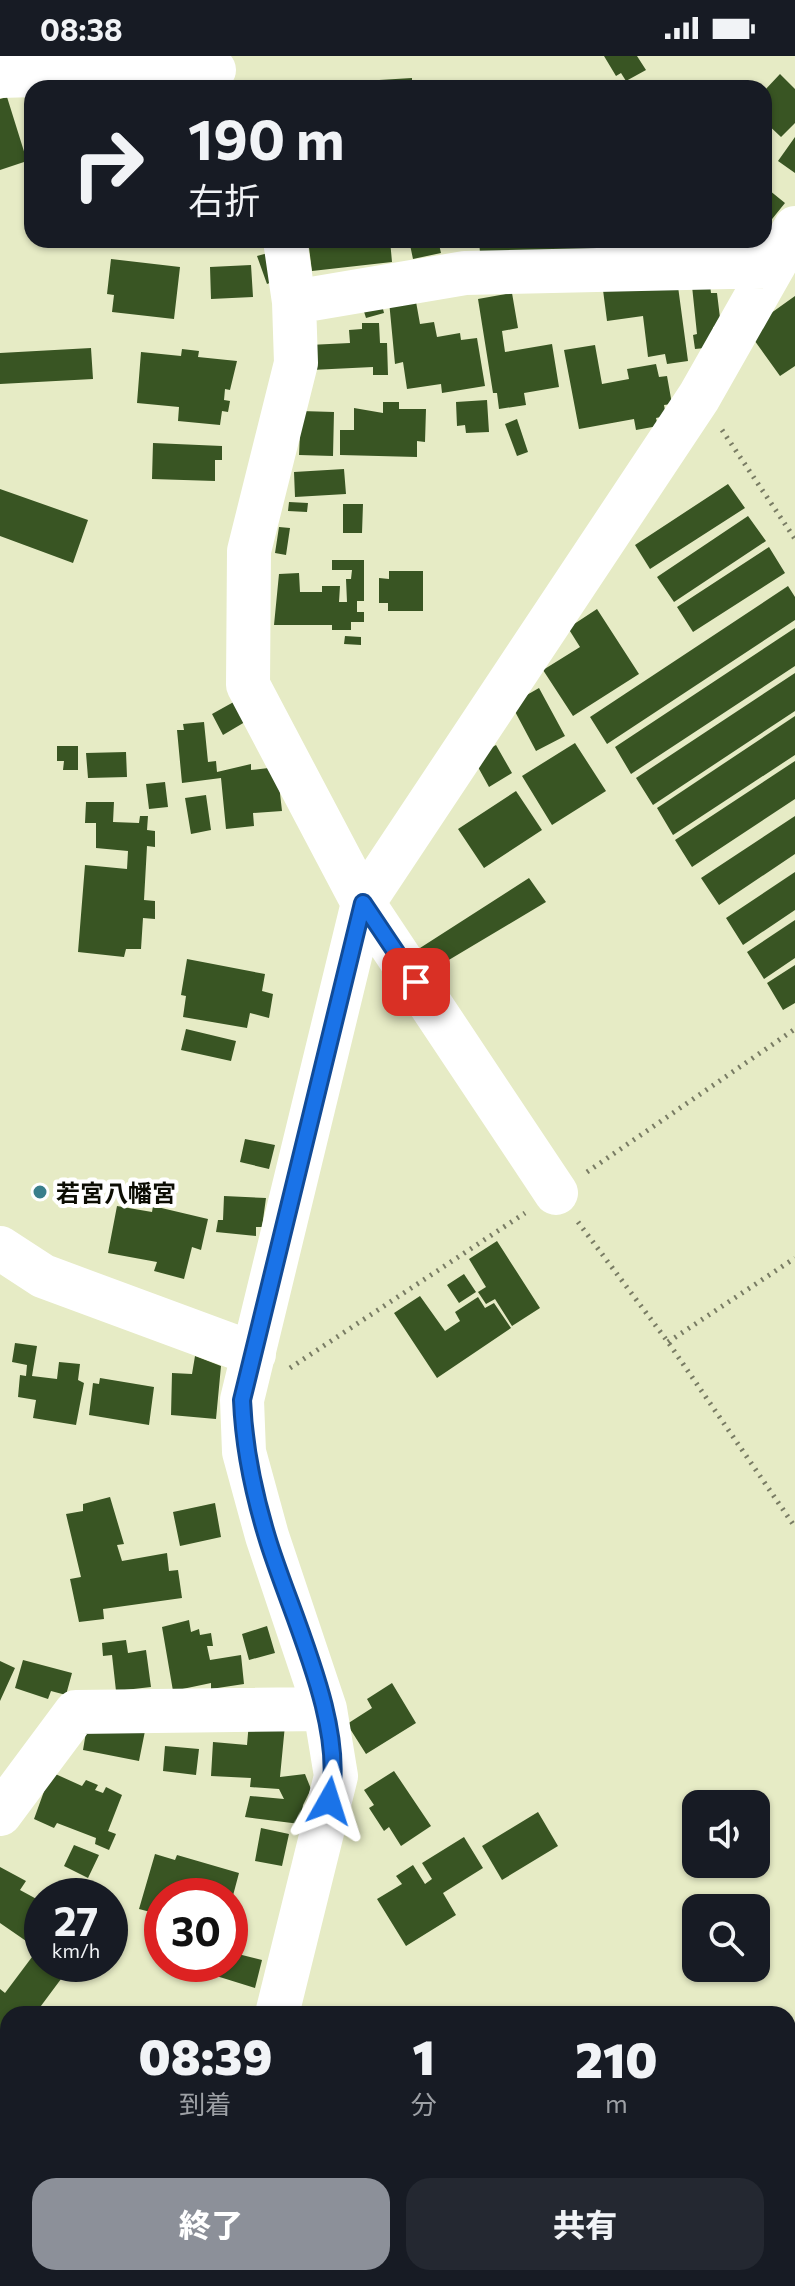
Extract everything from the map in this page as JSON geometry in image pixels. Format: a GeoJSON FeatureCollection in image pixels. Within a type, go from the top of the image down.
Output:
{"type":"FeatureCollection","features":[{"type":"Feature","properties":{"kind":"street"},"geometry":{"type":"LineString","coordinates":[[0,76],[217,71]]}},
{"type":"Feature","properties":{"kind":"street"},"geometry":{"type":"LineString","coordinates":[[279,2006],[336,1776],[325,1709],[263,1522],[244,1452],[242,1400],[363,903],[699,397],[795,228]]}},
{"type":"Feature","properties":{"kind":"street"},"geometry":{"type":"LineString","coordinates":[[286,248],[294,302],[296,363],[249,551],[248,685],[363,903],[556,1193]]}},
{"type":"Feature","properties":{"kind":"street"},"geometry":{"type":"LineString","coordinates":[[294,302],[465,273],[771,266]]}},
{"type":"Feature","properties":{"kind":"street"},"geometry":{"type":"LineString","coordinates":[[0,1248],[43,1276],[254,1354]]}},
{"type":"Feature","properties":{"kind":"street"},"geometry":{"type":"LineString","coordinates":[[0,1814],[76,1712],[325,1709]]}},
{"type":"Feature","properties":{"kind":"path"},"geometry":{"type":"LineString","coordinates":[[699,397],[795,539]]}},
{"type":"Feature","properties":{"kind":"path"},"geometry":{"type":"LineString","coordinates":[[242,1400],[556,1193],[795,1029]]}},
{"type":"Feature","properties":{"kind":"path"},"geometry":{"type":"LineString","coordinates":[[556,1193],[668,1342],[795,1527]]}},
{"type":"Feature","properties":{"kind":"path"},"geometry":{"type":"LineString","coordinates":[[668,1342],[795,1258]]}},
{"type":"Feature","properties":{"kind":"building"},"geometry":{"type":"Polygon","coordinates":[[[604,56],[637,56],[646,70],[628,80],[621,73],[616,76],[604,56]]]}},
{"type":"Feature","properties":{"kind":"building"},"geometry":{"type":"Polygon","coordinates":[[[780,74],[795,89],[795,123],[781,137],[772,129],[772,82],[780,74]]]}},
{"type":"Feature","properties":{"kind":"building"},"geometry":{"type":"Polygon","coordinates":[[[7,97],[24,151],[24,162],[0,170],[0,99],[7,97]]]}},
{"type":"Feature","properties":{"kind":"building"},"geometry":{"type":"Polygon","coordinates":[[[795,137],[795,173],[778,161],[795,137]]]}},
{"type":"Feature","properties":{"kind":"building"},"geometry":{"type":"Polygon","coordinates":[[[772,192],[785,203],[772,219],[772,192]]]}},
{"type":"Feature","properties":{"kind":"building"},"geometry":{"type":"Polygon","coordinates":[[[309,248],[391,248],[392,262],[312,271],[309,248]]]}},
{"type":"Feature","properties":{"kind":"building"},"geometry":{"type":"Polygon","coordinates":[[[411,248],[440,248],[441,253],[413,259],[411,248]]]}},
{"type":"Feature","properties":{"kind":"building"},"geometry":{"type":"Polygon","coordinates":[[[480,248],[624,248],[625,258],[480,253],[480,248]]]}},
{"type":"Feature","properties":{"kind":"building"},"geometry":{"type":"Polygon","coordinates":[[[731,248],[757,248],[747,261],[731,248]]]}},
{"type":"Feature","properties":{"kind":"building"},"geometry":{"type":"Polygon","coordinates":[[[268,253],[277,280],[267,284],[257,256],[268,253]]]}},
{"type":"Feature","properties":{"kind":"building"},"geometry":{"type":"Polygon","coordinates":[[[111,259],[180,267],[174,319],[112,312],[114,295],[107,294],[111,259]]]}},
{"type":"Feature","properties":{"kind":"building"},"geometry":{"type":"Polygon","coordinates":[[[251,265],[253,297],[211,299],[210,267],[251,265]]]}},
{"type":"Feature","properties":{"kind":"building"},"geometry":{"type":"Polygon","coordinates":[[[677,279],[688,361],[667,364],[665,354],[648,357],[643,316],[607,321],[603,290],[677,279]]]}},
{"type":"Feature","properties":{"kind":"building"},"geometry":{"type":"Polygon","coordinates":[[[710,284],[711,293],[717,293],[721,326],[713,327],[715,347],[695,349],[693,335],[697,334],[692,286],[710,284]]]}},
{"type":"Feature","properties":{"kind":"building"},"geometry":{"type":"Polygon","coordinates":[[[512,293],[518,328],[502,331],[505,352],[552,344],[559,387],[524,393],[526,405],[499,409],[497,393],[493,393],[478,299],[512,293]]]}},
{"type":"Feature","properties":{"kind":"building"},"geometry":{"type":"Polygon","coordinates":[[[415,296],[420,324],[434,322],[437,337],[460,333],[461,340],[477,338],[485,386],[442,393],[441,384],[407,389],[403,362],[395,364],[389,301],[415,296]]]}},
{"type":"Feature","properties":{"kind":"building"},"geometry":{"type":"Polygon","coordinates":[[[795,296],[795,366],[780,376],[747,330],[795,296]]]}},
{"type":"Feature","properties":{"kind":"building"},"geometry":{"type":"Polygon","coordinates":[[[380,297],[384,313],[366,318],[361,302],[380,297]]]}},
{"type":"Feature","properties":{"kind":"building"},"geometry":{"type":"Polygon","coordinates":[[[362,323],[379,323],[380,343],[387,343],[388,375],[373,375],[373,367],[311,370],[309,345],[350,343],[349,330],[362,329],[362,323]]]}},
{"type":"Feature","properties":{"kind":"building"},"geometry":{"type":"Polygon","coordinates":[[[595,345],[602,384],[629,379],[627,369],[656,364],[659,377],[667,376],[672,404],[664,405],[666,416],[656,418],[658,426],[636,430],[634,419],[579,429],[564,350],[595,345]]]}},
{"type":"Feature","properties":{"kind":"building"},"geometry":{"type":"Polygon","coordinates":[[[91,348],[93,379],[0,384],[0,353],[91,348]]]}},
{"type":"Feature","properties":{"kind":"building"},"geometry":{"type":"Polygon","coordinates":[[[182,349],[199,351],[198,357],[237,361],[230,390],[225,389],[224,400],[230,401],[228,412],[222,411],[220,425],[178,421],[179,407],[137,403],[141,352],[181,356],[182,349]]]}},
{"type":"Feature","properties":{"kind":"building"},"geometry":{"type":"Polygon","coordinates":[[[487,400],[489,432],[466,433],[465,425],[457,426],[456,402],[487,400]]]}},
{"type":"Feature","properties":{"kind":"building"},"geometry":{"type":"Polygon","coordinates":[[[383,402],[399,402],[399,409],[426,409],[425,442],[417,441],[417,457],[340,455],[340,430],[354,430],[354,408],[383,413],[383,402]]]}},
{"type":"Feature","properties":{"kind":"building"},"geometry":{"type":"Polygon","coordinates":[[[301,411],[334,412],[333,456],[299,455],[301,411]]]}},
{"type":"Feature","properties":{"kind":"building"},"geometry":{"type":"Polygon","coordinates":[[[517,419],[528,452],[517,456],[505,424],[517,419]]]}},
{"type":"Feature","properties":{"kind":"building"},"geometry":{"type":"Polygon","coordinates":[[[153,443],[222,446],[222,460],[215,460],[215,481],[152,479],[153,443]]]}},
{"type":"Feature","properties":{"kind":"building"},"geometry":{"type":"Polygon","coordinates":[[[344,469],[346,494],[295,497],[294,472],[344,469]]]}},
{"type":"Feature","properties":{"kind":"building"},"geometry":{"type":"Polygon","coordinates":[[[728,484],[745,508],[650,569],[635,545],[728,484]]]}},
{"type":"Feature","properties":{"kind":"building"},"geometry":{"type":"Polygon","coordinates":[[[0,489],[88,520],[73,563],[0,536],[0,489]]]}},
{"type":"Feature","properties":{"kind":"building"},"geometry":{"type":"Polygon","coordinates":[[[289,502],[308,503],[307,512],[288,511],[289,502]]]}},
{"type":"Feature","properties":{"kind":"building"},"geometry":{"type":"Polygon","coordinates":[[[343,504],[363,504],[362,533],[343,533],[343,504]]]}},
{"type":"Feature","properties":{"kind":"building"},"geometry":{"type":"Polygon","coordinates":[[[748,516],[766,541],[674,602],[657,577],[748,516]]]}},
{"type":"Feature","properties":{"kind":"building"},"geometry":{"type":"Polygon","coordinates":[[[279,527],[290,528],[286,555],[275,553],[279,527]]]}},
{"type":"Feature","properties":{"kind":"building"},"geometry":{"type":"Polygon","coordinates":[[[769,547],[785,573],[693,632],[677,607],[769,547]]]}},
{"type":"Feature","properties":{"kind":"building"},"geometry":{"type":"Polygon","coordinates":[[[332,560],[364,560],[364,601],[357,601],[357,612],[364,612],[364,622],[351,622],[351,630],[332,630],[332,625],[274,625],[279,574],[299,573],[300,592],[322,592],[322,586],[340,586],[339,602],[347,602],[346,579],[351,579],[352,570],[332,570],[332,560]]]}},
{"type":"Feature","properties":{"kind":"building"},"geometry":{"type":"Polygon","coordinates":[[[389,571],[423,571],[423,611],[388,611],[388,603],[379,603],[379,578],[389,579],[389,571]]]}},
{"type":"Feature","properties":{"kind":"building"},"geometry":{"type":"Polygon","coordinates":[[[788,586],[795,597],[795,620],[607,744],[590,717],[788,586]]]}},
{"type":"Feature","properties":{"kind":"building"},"geometry":{"type":"Polygon","coordinates":[[[597,609],[639,674],[573,716],[543,670],[580,647],[568,628],[597,609]]]}},
{"type":"Feature","properties":{"kind":"building"},"geometry":{"type":"Polygon","coordinates":[[[795,628],[795,666],[631,774],[615,747],[795,628]]]}},
{"type":"Feature","properties":{"kind":"building"},"geometry":{"type":"Polygon","coordinates":[[[345,636],[361,637],[361,645],[344,644],[345,636]]]}},
{"type":"Feature","properties":{"kind":"building"},"geometry":{"type":"Polygon","coordinates":[[[795,673],[795,711],[653,805],[636,778],[795,673]]]}},
{"type":"Feature","properties":{"kind":"building"},"geometry":{"type":"Polygon","coordinates":[[[539,688],[565,736],[536,751],[511,704],[539,688]]]}},
{"type":"Feature","properties":{"kind":"building"},"geometry":{"type":"Polygon","coordinates":[[[239,699],[250,719],[223,735],[212,714],[239,699]]]}},
{"type":"Feature","properties":{"kind":"building"},"geometry":{"type":"Polygon","coordinates":[[[795,716],[795,755],[673,835],[657,808],[795,716]]]}},
{"type":"Feature","properties":{"kind":"building"},"geometry":{"type":"Polygon","coordinates":[[[204,722],[208,762],[216,761],[217,772],[251,764],[251,770],[277,767],[282,811],[253,813],[254,826],[226,829],[221,778],[182,783],[177,730],[184,730],[183,724],[204,722]]]}},
{"type":"Feature","properties":{"kind":"building"},"geometry":{"type":"Polygon","coordinates":[[[575,743],[606,791],[552,825],[522,776],[575,743]]]}},
{"type":"Feature","properties":{"kind":"building"},"geometry":{"type":"Polygon","coordinates":[[[496,745],[512,773],[489,787],[473,758],[496,745]]]}},
{"type":"Feature","properties":{"kind":"building"},"geometry":{"type":"Polygon","coordinates":[[[57,746],[78,746],[78,770],[63,770],[64,761],[57,761],[57,746]]]}},
{"type":"Feature","properties":{"kind":"building"},"geometry":{"type":"Polygon","coordinates":[[[126,752],[127,777],[88,778],[86,753],[126,752]]]}},
{"type":"Feature","properties":{"kind":"building"},"geometry":{"type":"Polygon","coordinates":[[[795,761],[795,799],[692,867],[675,840],[795,761]]]}},
{"type":"Feature","properties":{"kind":"building"},"geometry":{"type":"Polygon","coordinates":[[[165,782],[168,807],[149,809],[146,784],[165,782]]]}},
{"type":"Feature","properties":{"kind":"building"},"geometry":{"type":"Polygon","coordinates":[[[516,791],[542,830],[484,868],[458,829],[516,791]]]}},
{"type":"Feature","properties":{"kind":"building"},"geometry":{"type":"Polygon","coordinates":[[[206,795],[211,830],[191,834],[185,798],[206,795]]]}},
{"type":"Feature","properties":{"kind":"building"},"geometry":{"type":"Polygon","coordinates":[[[86,802],[114,802],[113,822],[139,823],[140,816],[148,816],[147,830],[155,831],[155,847],[147,846],[144,900],[155,901],[155,919],[143,918],[141,949],[126,949],[124,957],[78,952],[85,865],[127,869],[128,851],[96,848],[96,823],[85,823],[86,802]]]}},
{"type":"Feature","properties":{"kind":"building"},"geometry":{"type":"Polygon","coordinates":[[[795,816],[795,854],[719,905],[701,878],[795,816]]]}},
{"type":"Feature","properties":{"kind":"building"},"geometry":{"type":"Polygon","coordinates":[[[795,872],[795,910],[743,945],[726,918],[795,872]]]}},
{"type":"Feature","properties":{"kind":"building"},"geometry":{"type":"Polygon","coordinates":[[[529,878],[546,902],[432,970],[420,948],[529,878]]]}},
{"type":"Feature","properties":{"kind":"building"},"geometry":{"type":"Polygon","coordinates":[[[795,920],[795,958],[764,979],[747,952],[795,920]]]}},
{"type":"Feature","properties":{"kind":"building"},"geometry":{"type":"Polygon","coordinates":[[[187,959],[265,974],[262,991],[273,994],[269,1018],[250,1013],[247,1028],[183,1017],[186,996],[181,995],[187,959]]]}},
{"type":"Feature","properties":{"kind":"building"},"geometry":{"type":"Polygon","coordinates":[[[795,965],[795,1003],[783,1010],[767,983],[795,965]]]}},
{"type":"Feature","properties":{"kind":"building"},"geometry":{"type":"Polygon","coordinates":[[[186,1029],[236,1041],[231,1061],[181,1050],[186,1029]]]}},
{"type":"Feature","properties":{"kind":"building"},"geometry":{"type":"Polygon","coordinates":[[[245,1139],[275,1145],[269,1169],[240,1162],[245,1139]]]}},
{"type":"Feature","properties":{"kind":"building"},"geometry":{"type":"Polygon","coordinates":[[[224,1196],[266,1198],[262,1227],[256,1227],[256,1236],[216,1232],[218,1220],[223,1220],[224,1196]]]}},
{"type":"Feature","properties":{"kind":"building"},"geometry":{"type":"Polygon","coordinates":[[[117,1206],[152,1212],[153,1206],[208,1219],[201,1250],[192,1247],[184,1279],[154,1271],[157,1262],[108,1253],[117,1206]]]}},
{"type":"Feature","properties":{"kind":"building"},"geometry":{"type":"Polygon","coordinates":[[[497,1241],[540,1308],[512,1326],[495,1299],[486,1304],[478,1292],[486,1287],[469,1259],[497,1241]]]}},
{"type":"Feature","properties":{"kind":"building"},"geometry":{"type":"Polygon","coordinates":[[[464,1274],[476,1292],[459,1303],[447,1285],[464,1274]]]}},
{"type":"Feature","properties":{"kind":"building"},"geometry":{"type":"Polygon","coordinates":[[[420,1296],[445,1331],[460,1321],[455,1312],[478,1297],[485,1308],[494,1303],[511,1328],[437,1378],[394,1313],[420,1296]]]}},
{"type":"Feature","properties":{"kind":"building"},"geometry":{"type":"Polygon","coordinates":[[[15,1343],[37,1346],[32,1376],[57,1379],[59,1362],[80,1364],[78,1380],[84,1383],[76,1425],[33,1418],[36,1400],[18,1397],[20,1375],[26,1376],[27,1365],[12,1362],[15,1343]]]}},
{"type":"Feature","properties":{"kind":"building"},"geometry":{"type":"Polygon","coordinates":[[[195,1356],[221,1366],[216,1419],[171,1415],[172,1373],[192,1374],[195,1356]]]}},
{"type":"Feature","properties":{"kind":"building"},"geometry":{"type":"Polygon","coordinates":[[[100,1378],[154,1387],[149,1425],[89,1415],[93,1383],[99,1384],[100,1378]]]}},
{"type":"Feature","properties":{"kind":"building"},"geometry":{"type":"Polygon","coordinates":[[[110,1497],[124,1544],[117,1545],[122,1561],[167,1553],[169,1571],[178,1570],[182,1598],[103,1609],[104,1619],[79,1622],[70,1579],[81,1577],[66,1514],[83,1511],[83,1504],[110,1497]]]}},
{"type":"Feature","properties":{"kind":"building"},"geometry":{"type":"Polygon","coordinates":[[[215,1503],[221,1537],[180,1546],[173,1512],[215,1503]]]}},
{"type":"Feature","properties":{"kind":"building"},"geometry":{"type":"Polygon","coordinates":[[[189,1620],[191,1632],[199,1629],[200,1635],[211,1633],[213,1646],[207,1646],[210,1660],[241,1655],[244,1684],[211,1689],[211,1683],[173,1691],[162,1627],[189,1620]]]}},
{"type":"Feature","properties":{"kind":"building"},"geometry":{"type":"Polygon","coordinates":[[[267,1626],[275,1653],[249,1660],[242,1634],[267,1626]]]}},
{"type":"Feature","properties":{"kind":"building"},"geometry":{"type":"Polygon","coordinates":[[[126,1640],[128,1653],[146,1650],[151,1687],[116,1691],[112,1655],[103,1656],[102,1643],[126,1640]]]}},
{"type":"Feature","properties":{"kind":"building"},"geometry":{"type":"Polygon","coordinates":[[[23,1660],[72,1673],[66,1695],[51,1691],[48,1699],[15,1688],[23,1660]]]}},
{"type":"Feature","properties":{"kind":"building"},"geometry":{"type":"Polygon","coordinates":[[[0,1661],[15,1668],[0,1701],[0,1661]]]}},
{"type":"Feature","properties":{"kind":"building"},"geometry":{"type":"Polygon","coordinates":[[[392,1683],[416,1723],[366,1754],[347,1724],[372,1708],[367,1699],[392,1683]]]}},
{"type":"Feature","properties":{"kind":"building"},"geometry":{"type":"Polygon","coordinates":[[[88,1720],[145,1731],[139,1761],[83,1750],[88,1720]]]}},
{"type":"Feature","properties":{"kind":"building"},"geometry":{"type":"Polygon","coordinates":[[[249,1722],[285,1725],[280,1777],[305,1774],[311,1789],[303,1805],[300,1824],[245,1817],[250,1796],[284,1799],[279,1789],[250,1787],[251,1778],[211,1776],[213,1742],[247,1745],[249,1722]]]}},
{"type":"Feature","properties":{"kind":"building"},"geometry":{"type":"Polygon","coordinates":[[[165,1746],[199,1749],[196,1775],[163,1771],[165,1746]]]}},
{"type":"Feature","properties":{"kind":"building"},"geometry":{"type":"Polygon","coordinates":[[[394,1771],[431,1826],[401,1846],[389,1827],[384,1831],[369,1808],[374,1805],[364,1790],[394,1771]]]}},
{"type":"Feature","properties":{"kind":"building"},"geometry":{"type":"Polygon","coordinates":[[[51,1772],[82,1786],[86,1780],[98,1785],[95,1790],[103,1793],[106,1787],[122,1795],[108,1831],[116,1834],[109,1850],[95,1844],[96,1838],[57,1823],[54,1828],[34,1819],[51,1772]]]}},
{"type":"Feature","properties":{"kind":"building"},"geometry":{"type":"Polygon","coordinates":[[[538,1812],[558,1846],[502,1880],[482,1846],[538,1812]]]}},
{"type":"Feature","properties":{"kind":"building"},"geometry":{"type":"Polygon","coordinates":[[[261,1828],[289,1834],[282,1866],[255,1861],[261,1828]]]}},
{"type":"Feature","properties":{"kind":"building"},"geometry":{"type":"Polygon","coordinates":[[[464,1837],[483,1868],[443,1893],[456,1915],[406,1946],[377,1899],[402,1884],[396,1876],[413,1865],[425,1884],[432,1879],[422,1863],[464,1837]]]}},
{"type":"Feature","properties":{"kind":"building"},"geometry":{"type":"Polygon","coordinates":[[[74,1845],[99,1855],[88,1878],[64,1866],[74,1845]]]}},
{"type":"Feature","properties":{"kind":"building"},"geometry":{"type":"Polygon","coordinates":[[[155,1854],[175,1860],[177,1855],[239,1873],[238,1878],[148,1878],[155,1854]]]}},
{"type":"Feature","properties":{"kind":"building"},"geometry":{"type":"Polygon","coordinates":[[[0,1867],[24,1880],[20,1890],[24,1892],[24,1940],[0,1923],[0,1867]]]}},
{"type":"Feature","properties":{"kind":"building"},"geometry":{"type":"Polygon","coordinates":[[[144,1892],[144,1910],[139,1909],[144,1892]]]}},
{"type":"Feature","properties":{"kind":"building"},"geometry":{"type":"Polygon","coordinates":[[[248,1956],[262,1960],[255,1988],[236,1982],[248,1982],[248,1956]]]}},
{"type":"Feature","properties":{"kind":"building"},"geometry":{"type":"Polygon","coordinates":[[[24,1968],[24,1982],[59,1982],[41,2006],[0,2006],[0,1989],[5,1993],[24,1968]]]}},
{"type":"Feature","properties":{"kind":"place","name":"若宮八幡宮"},"geometry":{"type":"Point","coordinates":[40,1192]}},
{"type":"Feature","properties":{"kind":"route"},"geometry":{"type":"LineString","coordinates":[[329,1801],[336,1776],[325,1709],[267,1536],[244,1452],[242,1400],[363,903],[416,982]]}}]}
